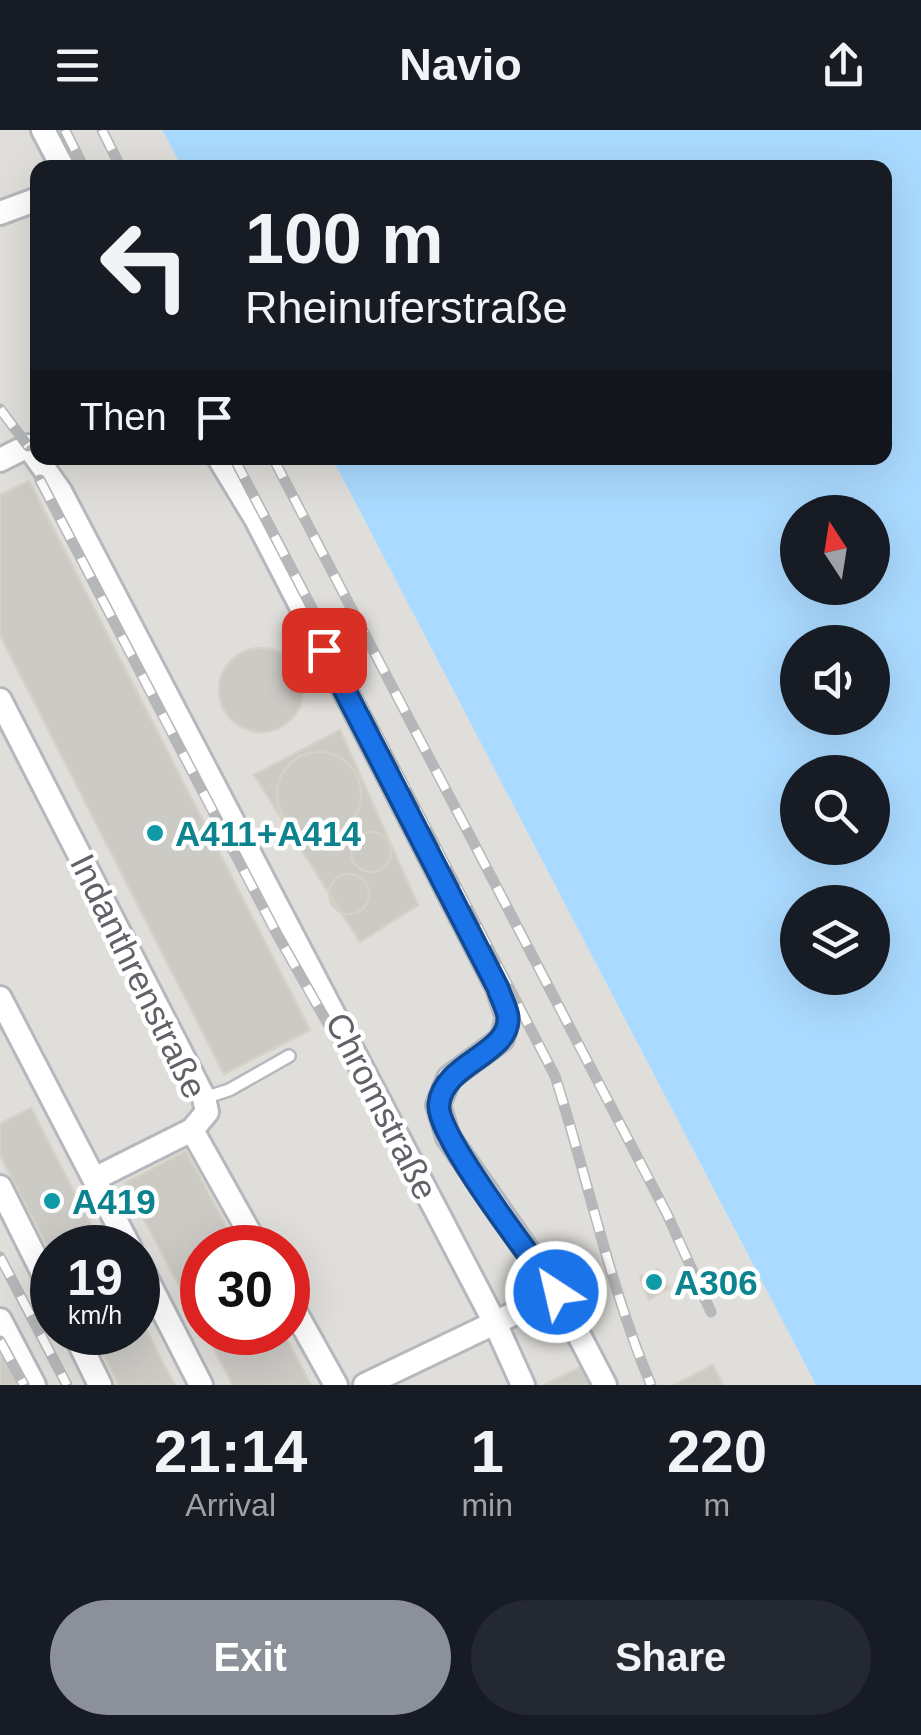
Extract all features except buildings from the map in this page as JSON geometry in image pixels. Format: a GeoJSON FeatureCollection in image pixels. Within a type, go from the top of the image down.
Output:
{"type":"FeatureCollection","features":[{"type":"Feature","properties":{"kind":"street"},"geometry":{"type":"LineString","coordinates":[[44,130],[59,160]]}},
{"type":"Feature","properties":{"kind":"street"},"geometry":{"type":"LineString","coordinates":[[0,213],[30,202]]}},
{"type":"Feature","properties":{"kind":"street","name":"Chromstraße"},"geometry":{"type":"LineString","coordinates":[[0,460],[28,446],[30,449]]}},
{"type":"Feature","properties":{"kind":"street","name":"Chromstraße"},"geometry":{"type":"LineString","coordinates":[[42,465],[84,533],[495,1323],[523,1385]]}},
{"type":"Feature","properties":{"kind":"street"},"geometry":{"type":"LineString","coordinates":[[223,465],[256,519],[498,988],[508,1018],[502,1038],[448,1078],[438,1106],[448,1137],[556,1292],[605,1385]]}},
{"type":"Feature","properties":{"kind":"street","name":"Indanthrenstraße"},"geometry":{"type":"LineString","coordinates":[[0,700],[204,1098],[206,1112],[192,1130],[245,1225]]}},
{"type":"Feature","properties":{"kind":"street"},"geometry":{"type":"LineString","coordinates":[[0,998],[118,1225]]}},
{"type":"Feature","properties":{"kind":"street"},"geometry":{"type":"LineString","coordinates":[[94,1179],[192,1130]]}},
{"type":"Feature","properties":{"kind":"street"},"geometry":{"type":"LineString","coordinates":[[0,1188],[30,1247]]}},
{"type":"Feature","properties":{"kind":"street"},"geometry":{"type":"LineString","coordinates":[[365,1385],[556,1292]]}},
{"type":"Feature","properties":{"kind":"street"},"geometry":{"type":"LineString","coordinates":[[160,1304],[202,1385]]}},
{"type":"Feature","properties":{"kind":"street"},"geometry":{"type":"LineString","coordinates":[[0,1320],[34,1385]]}},
{"type":"Feature","properties":{"kind":"street"},"geometry":{"type":"LineString","coordinates":[[310,1338],[336,1385]]}},
{"type":"Feature","properties":{"kind":"street"},"geometry":{"type":"LineString","coordinates":[[85,1355],[100,1385]]}},
{"type":"Feature","properties":{"kind":"lane"},"geometry":{"type":"LineString","coordinates":[[204,1098],[229,1090],[288,1056]]}},
{"type":"Feature","properties":{"kind":"shaded area"},"geometry":{"type":"Polygon","coordinates":[[[0,130],[162,130],[178,160],[30,160],[30,465],[336,465],[816,1385],[0,1385],[0,130]]]}},
{"type":"Feature","properties":{"kind":"water"},"geometry":{"type":"Polygon","coordinates":[[[162,130],[921,130],[921,1385],[816,1385],[336,465],[892,465],[892,160],[178,160],[162,130]]]}},
{"type":"Feature","properties":{"kind":"railway"},"geometry":{"type":"LineString","coordinates":[[65,130],[80,160]]}},
{"type":"Feature","properties":{"kind":"railway"},"geometry":{"type":"LineString","coordinates":[[102,130],[117,160]]}},
{"type":"Feature","properties":{"kind":"railway"},"geometry":{"type":"LineString","coordinates":[[0,409],[28,446]]}},
{"type":"Feature","properties":{"kind":"railway"},"geometry":{"type":"LineString","coordinates":[[238,465],[555,1076],[611,1270],[651,1385]]}},
{"type":"Feature","properties":{"kind":"railway"},"geometry":{"type":"LineString","coordinates":[[277,465],[667,1214],[711,1312]]}},
{"type":"Feature","properties":{"kind":"railway"},"geometry":{"type":"LineString","coordinates":[[40,480],[278,936],[328,1024]]}},
{"type":"Feature","properties":{"kind":"railway"},"geometry":{"type":"LineString","coordinates":[[0,1257],[67,1385]]}},
{"type":"Feature","properties":{"kind":"railway"},"geometry":{"type":"LineString","coordinates":[[0,1341],[24,1385]]}},
{"type":"Feature","properties":{"kind":"place","name":"A411+A414"},"geometry":{"type":"Point","coordinates":[155,833]}},
{"type":"Feature","properties":{"kind":"place","name":"A419"},"geometry":{"type":"Point","coordinates":[52,1201]}},
{"type":"Feature","properties":{"kind":"place","name":"A306"},"geometry":{"type":"Point","coordinates":[654,1282]}},
{"type":"Feature","properties":{"kind":"route"},"geometry":{"type":"LineString","coordinates":[[324,650],[498,988],[508,1018],[502,1038],[448,1078],[438,1106],[448,1137],[556,1292]]}}]}
